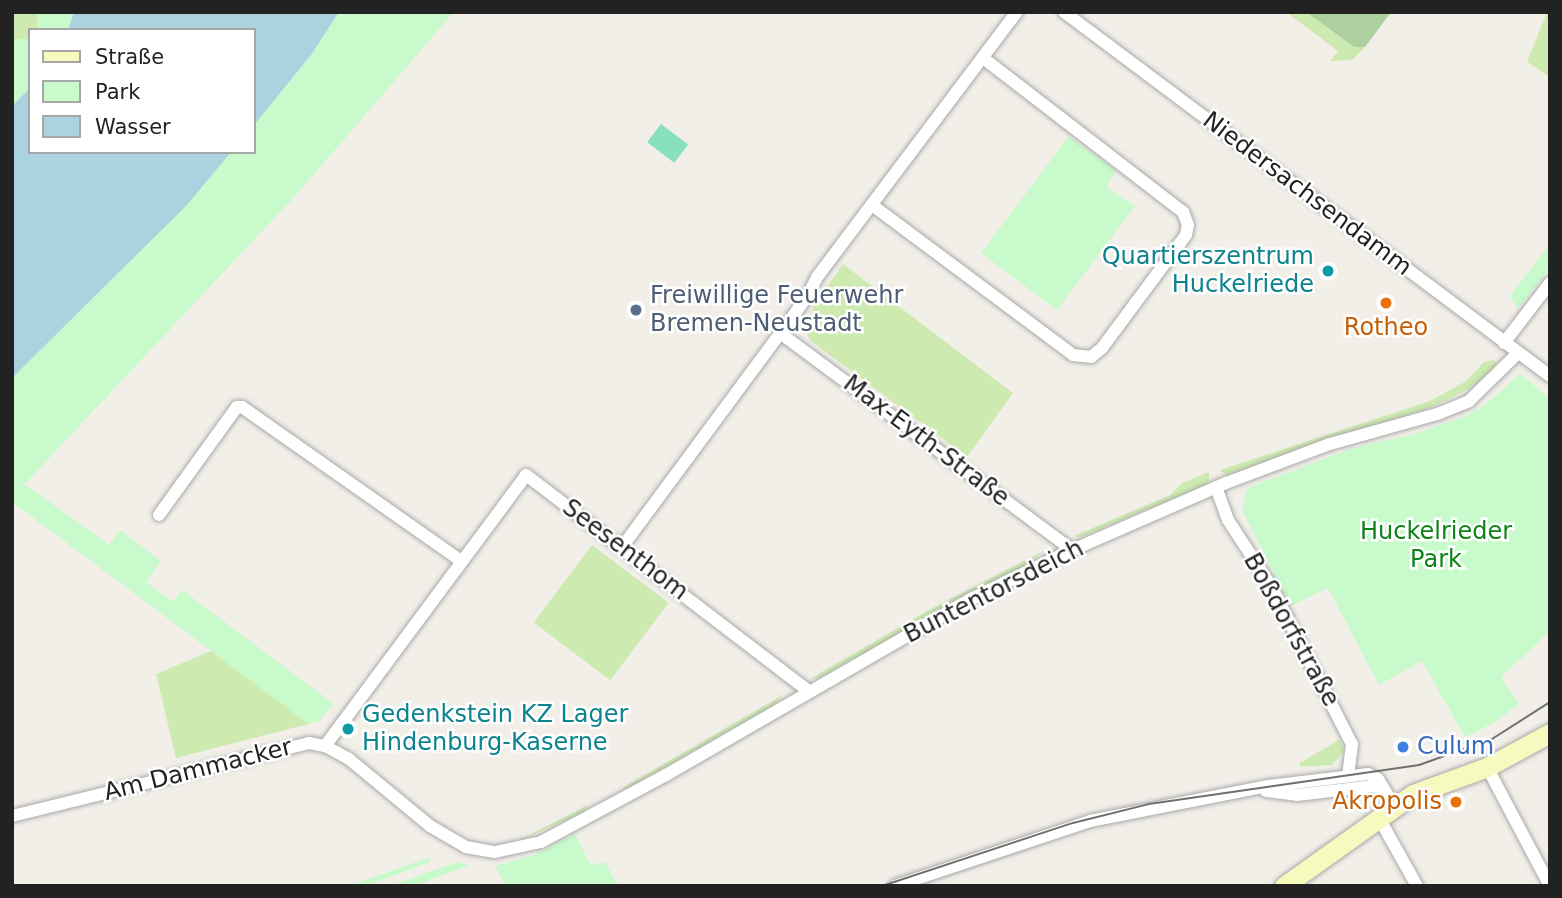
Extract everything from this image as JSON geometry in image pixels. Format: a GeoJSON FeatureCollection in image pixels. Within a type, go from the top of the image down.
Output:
{"type":"FeatureCollection","features":[{"type":"Feature","properties":{"kind":"street"},"geometry":{"type":"LineString","coordinates":[[622,547],[780,333],[817,277],[1017,12]]}},
{"type":"Feature","properties":{"kind":"street","name":"Niedersachsendamm"},"geometry":{"type":"LineString","coordinates":[[1064,12],[1550,376]]}},
{"type":"Feature","properties":{"kind":"street"},"geometry":{"type":"LineString","coordinates":[[872,205],[1073,355],[1091,357],[1107,341],[1186,234],[1188,225],[1183,212],[984,58]]}},
{"type":"Feature","properties":{"kind":"street"},"geometry":{"type":"LineString","coordinates":[[1504,343],[1550,283]]}},
{"type":"Feature","properties":{"kind":"street","name":"Max-Eyth-Straße"},"geometry":{"type":"LineString","coordinates":[[780,333],[1072,550]]}},
{"type":"Feature","properties":{"kind":"street","name":"Buntentorsdeich"},"geometry":{"type":"LineString","coordinates":[[478,850],[511,850],[541,842],[666,775],[973,598],[1072,550],[1216,487],[1330,444],[1440,413],[1469,401],[1518,353]]}},
{"type":"Feature","properties":{"kind":"street"},"geometry":{"type":"LineString","coordinates":[[159,515],[237,407],[242,407],[460,560],[325,746]]}},
{"type":"Feature","properties":{"kind":"street","name":"Seesenthom"},"geometry":{"type":"LineString","coordinates":[[460,560],[526,475],[809,691]]}},
{"type":"Feature","properties":{"kind":"street","name":"Boßdorfstraße"},"geometry":{"type":"LineString","coordinates":[[1216,487],[1228,520],[1271,586],[1352,744],[1348,776]]}},
{"type":"Feature","properties":{"kind":"street"},"geometry":{"type":"LineString","coordinates":[[1284,886],[1387,812],[1438,783],[1487,767],[1550,733]]}},
{"type":"Feature","properties":{"kind":"street","name":"Am Dammacker"},"geometry":{"type":"LineString","coordinates":[[12,816],[309,743],[325,746],[349,759],[430,826],[455,842],[478,850]]}},
{"type":"Feature","properties":{"kind":"street"},"geometry":{"type":"LineString","coordinates":[[1487,767],[1550,886]]}},
{"type":"Feature","properties":{"kind":"street"},"geometry":{"type":"LineString","coordinates":[[895,886],[1090,821],[1269,786],[1368,774],[1378,779],[1383,789],[1387,812],[1417,886]]}},
{"type":"Feature","properties":{"kind":"street"},"geometry":{"type":"LineString","coordinates":[[1259,790],[1297,796],[1374,786],[1383,789]]}},
{"type":"Feature","properties":{"kind":"green space"},"geometry":{"type":"Polygon","coordinates":[[[12,12],[37,12],[37,28],[28,28],[28,50],[12,68],[12,12]]]}},
{"type":"Feature","properties":{"kind":"green space"},"geometry":{"type":"Polygon","coordinates":[[[37,12],[74,12],[69,28],[37,28],[37,12]]]}},
{"type":"Feature","properties":{"kind":"green space"},"geometry":{"type":"Polygon","coordinates":[[[339,12],[454,12],[296,195],[20,489],[26,485],[109,545],[120,530],[161,561],[146,582],[173,602],[182,590],[334,704],[319,721],[309,724],[12,502],[12,378],[186,206],[229,154],[256,154],[256,123],[311,55],[339,12]]]}},
{"type":"Feature","properties":{"kind":"green space"},"geometry":{"type":"Polygon","coordinates":[[[1286,12],[1306,12],[1354,47],[1365,47],[1352,60],[1330,61],[1338,51],[1286,12]]]}},
{"type":"Feature","properties":{"kind":"green space"},"geometry":{"type":"Polygon","coordinates":[[[1306,12],[1391,12],[1365,47],[1354,47],[1306,12]]]}},
{"type":"Feature","properties":{"kind":"green space"},"geometry":{"type":"Polygon","coordinates":[[[1547,12],[1550,12],[1550,77],[1527,62],[1547,12]]]}},
{"type":"Feature","properties":{"kind":"green space"},"geometry":{"type":"Polygon","coordinates":[[[12,39],[28,39],[28,90],[12,106],[12,39]]]}},
{"type":"Feature","properties":{"kind":"green space"},"geometry":{"type":"Polygon","coordinates":[[[661,124],[688,144],[674,163],[647,142],[661,124]]]}},
{"type":"Feature","properties":{"kind":"green space"},"geometry":{"type":"Polygon","coordinates":[[[1069,136],[1116,170],[1106,187],[1135,206],[1057,310],[981,253],[1069,136]]]}},
{"type":"Feature","properties":{"kind":"green space"},"geometry":{"type":"Polygon","coordinates":[[[1550,244],[1550,267],[1518,309],[1510,296],[1550,244]]]}},
{"type":"Feature","properties":{"kind":"green space"},"geometry":{"type":"Polygon","coordinates":[[[843,264],[1013,393],[967,457],[811,341],[805,331],[814,305],[843,264]]]}},
{"type":"Feature","properties":{"kind":"green space"},"geometry":{"type":"Polygon","coordinates":[[[1493,360],[1497,363],[1490,374],[1469,389],[1432,407],[1227,476],[1220,470],[1430,401],[1466,381],[1484,362],[1493,360]]]}},
{"type":"Feature","properties":{"kind":"green space","name":"Huckelrieder Park"},"geometry":{"type":"Polygon","coordinates":[[[1520,374],[1550,399],[1550,631],[1501,677],[1519,704],[1493,723],[1465,737],[1422,661],[1379,685],[1328,588],[1291,606],[1243,512],[1244,498],[1248,488],[1353,448],[1414,434],[1464,417],[1486,404],[1520,374]]]}},
{"type":"Feature","properties":{"kind":"green space"},"geometry":{"type":"Polygon","coordinates":[[[1209,472],[1209,484],[1081,537],[1074,536],[1170,495],[1182,483],[1209,472]]]}},
{"type":"Feature","properties":{"kind":"green space"},"geometry":{"type":"Polygon","coordinates":[[[592,545],[669,603],[610,680],[534,622],[592,545]]]}},
{"type":"Feature","properties":{"kind":"green space"},"geometry":{"type":"Polygon","coordinates":[[[1043,551],[1033,561],[821,677],[810,679],[927,611],[1043,551]]]}},
{"type":"Feature","properties":{"kind":"green space"},"geometry":{"type":"Polygon","coordinates":[[[211,651],[309,724],[176,758],[156,674],[211,651]]]}},
{"type":"Feature","properties":{"kind":"green space"},"geometry":{"type":"Polygon","coordinates":[[[783,695],[772,707],[629,788],[622,788],[783,695]]]}},
{"type":"Feature","properties":{"kind":"green space"},"geometry":{"type":"Polygon","coordinates":[[[1340,739],[1344,752],[1332,765],[1300,767],[1300,763],[1340,739]]]}},
{"type":"Feature","properties":{"kind":"green space"},"geometry":{"type":"Polygon","coordinates":[[[588,805],[584,812],[512,844],[588,805]]]}},
{"type":"Feature","properties":{"kind":"green space"},"geometry":{"type":"Polygon","coordinates":[[[575,834],[591,866],[605,862],[618,886],[506,886],[495,866],[534,855],[575,834]]]}},
{"type":"Feature","properties":{"kind":"green space"},"geometry":{"type":"Polygon","coordinates":[[[430,857],[430,862],[365,886],[349,886],[430,857]]]}},
{"type":"Feature","properties":{"kind":"green space"},"geometry":{"type":"Polygon","coordinates":[[[457,862],[469,865],[415,886],[390,886],[457,862]]]}},
{"type":"Feature","properties":{"kind":"water"},"geometry":{"type":"Polygon","coordinates":[[[74,12],[339,12],[311,55],[256,123],[256,28],[69,28],[74,12]]]}},
{"type":"Feature","properties":{"kind":"water"},"geometry":{"type":"Polygon","coordinates":[[[28,90],[28,154],[229,154],[186,206],[12,378],[12,106],[28,90]]]}},
{"type":"Feature","properties":{"kind":"tram line"},"geometry":{"type":"LineString","coordinates":[[882,886],[1073,823],[1149,804],[1419,765],[1492,739],[1550,702]]}},
{"type":"Feature","properties":{"kind":"place","name":"Quartierszentrum Huckelriede"},"geometry":{"type":"Point","coordinates":[1328,271]}},
{"type":"Feature","properties":{"kind":"place","name":"Rotheo"},"geometry":{"type":"Point","coordinates":[1386,303]}},
{"type":"Feature","properties":{"kind":"place","name":"Freiwillige Feuerwehr Bremen-Neustadt"},"geometry":{"type":"Point","coordinates":[636,310]}},
{"type":"Feature","properties":{"kind":"place","name":"Gedenkstein KZ Lager Hindenburg-Kaserne"},"geometry":{"type":"Point","coordinates":[348,729]}},
{"type":"Feature","properties":{"kind":"place","name":"Culum"},"geometry":{"type":"Point","coordinates":[1403,747]}},
{"type":"Feature","properties":{"kind":"place","name":"Akropolis"},"geometry":{"type":"Point","coordinates":[1456,802]}}]}
